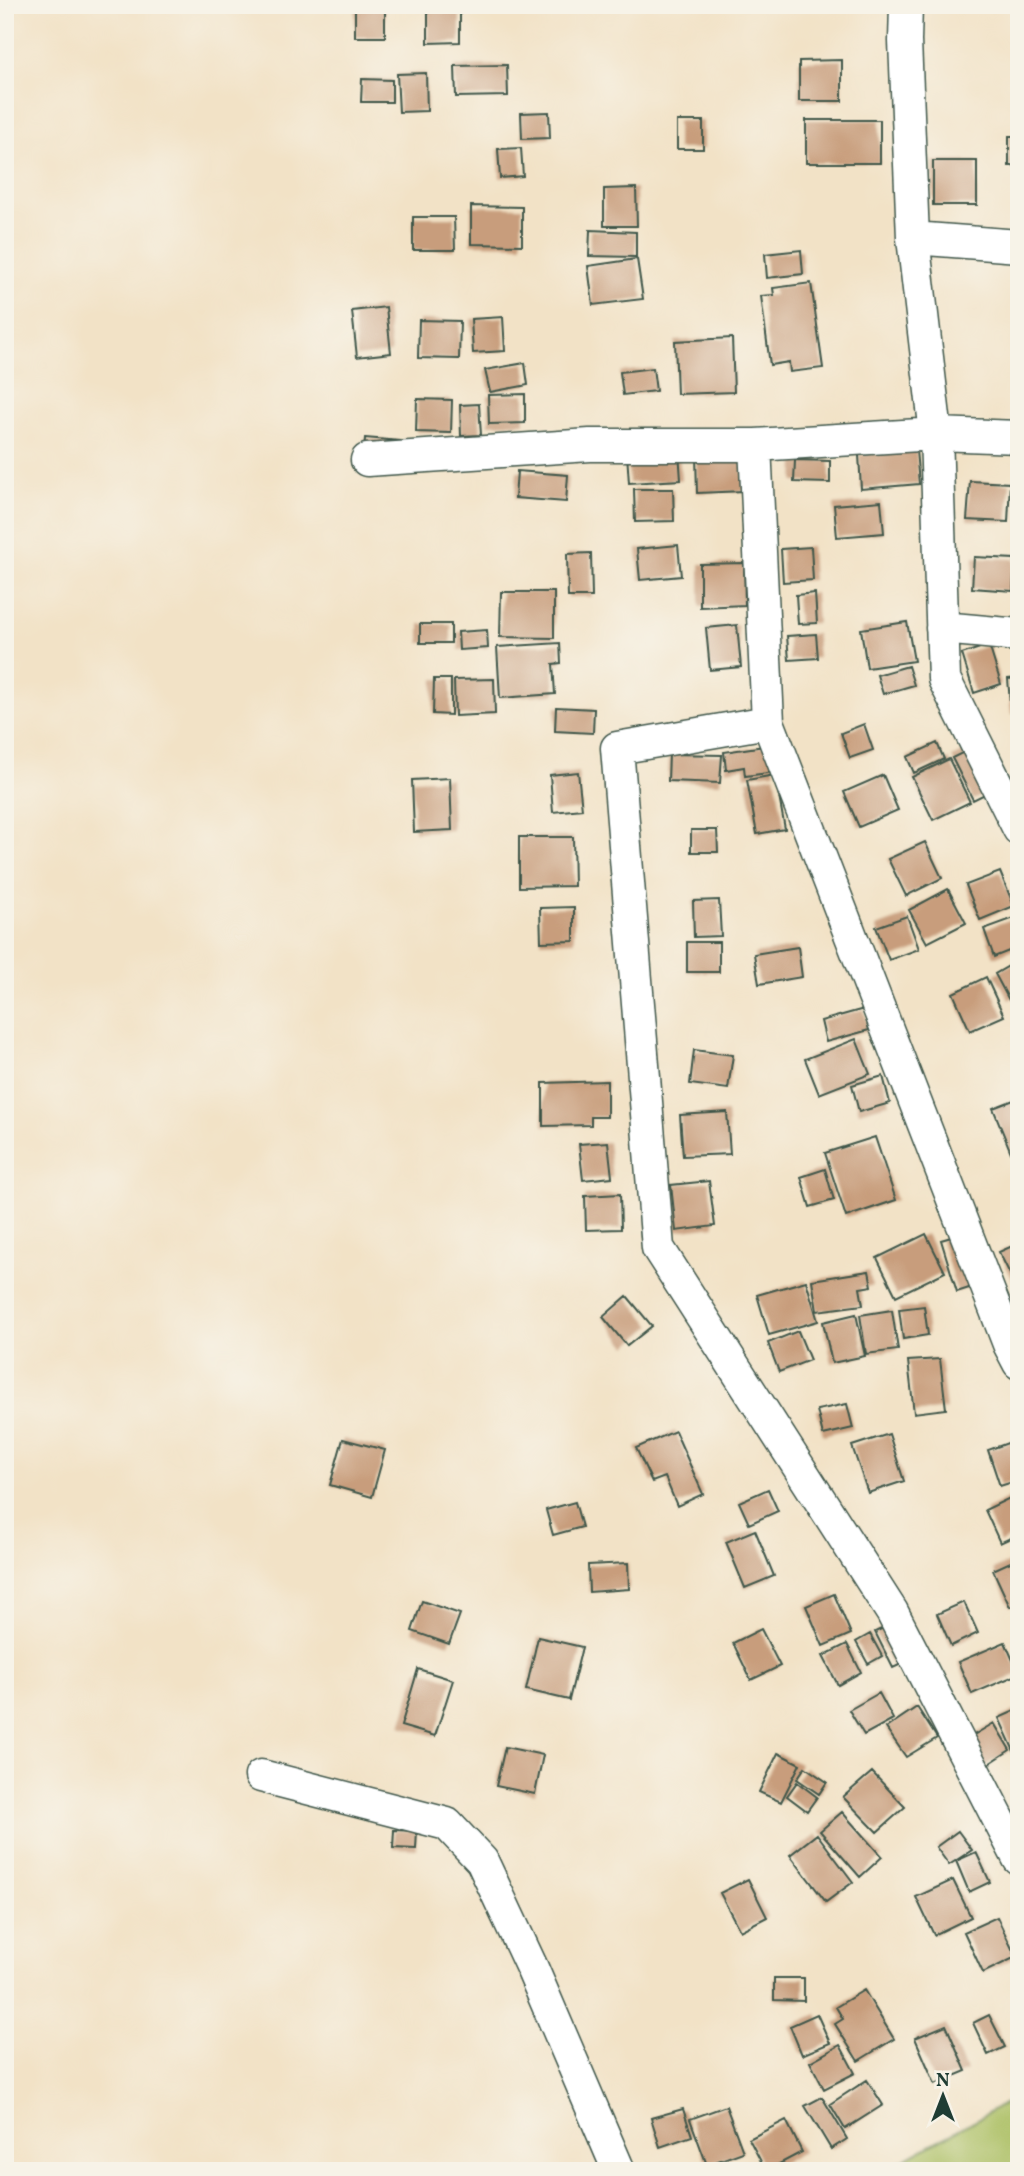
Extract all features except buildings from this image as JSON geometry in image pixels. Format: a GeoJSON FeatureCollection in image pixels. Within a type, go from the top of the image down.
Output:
{"type":"FeatureCollection","features":[{"type":"Feature","properties":{"kind":"street"},"geometry":{"type":"LineString","coordinates":[[906,5],[913,238],[936,434],[944,679],[1019,829]]}},
{"type":"Feature","properties":{"kind":"street"},"geometry":{"type":"LineString","coordinates":[[913,238],[1019,246]]}},
{"type":"Feature","properties":{"kind":"street"},"geometry":{"type":"LineString","coordinates":[[367,460],[590,445],[755,445],[936,434],[1019,437]]}},
{"type":"Feature","properties":{"kind":"street"},"geometry":{"type":"LineString","coordinates":[[755,445],[768,722],[1016,1349]]}},
{"type":"Feature","properties":{"kind":"street"},"geometry":{"type":"LineString","coordinates":[[942,628],[1019,635]]}},
{"type":"Feature","properties":{"kind":"street"},"geometry":{"type":"LineString","coordinates":[[768,722],[617,748],[658,1248],[892,1612],[1019,1859]]}},
{"type":"Feature","properties":{"kind":"street"},"geometry":{"type":"LineString","coordinates":[[261,1776],[447,1825],[482,1861],[538,1980],[619,2171]]}},
{"type":"Feature","properties":{"kind":"green space"},"geometry":{"type":"Polygon","coordinates":[[[1019,2096],[1019,2171],[883,2171],[1019,2096]]]}}]}
